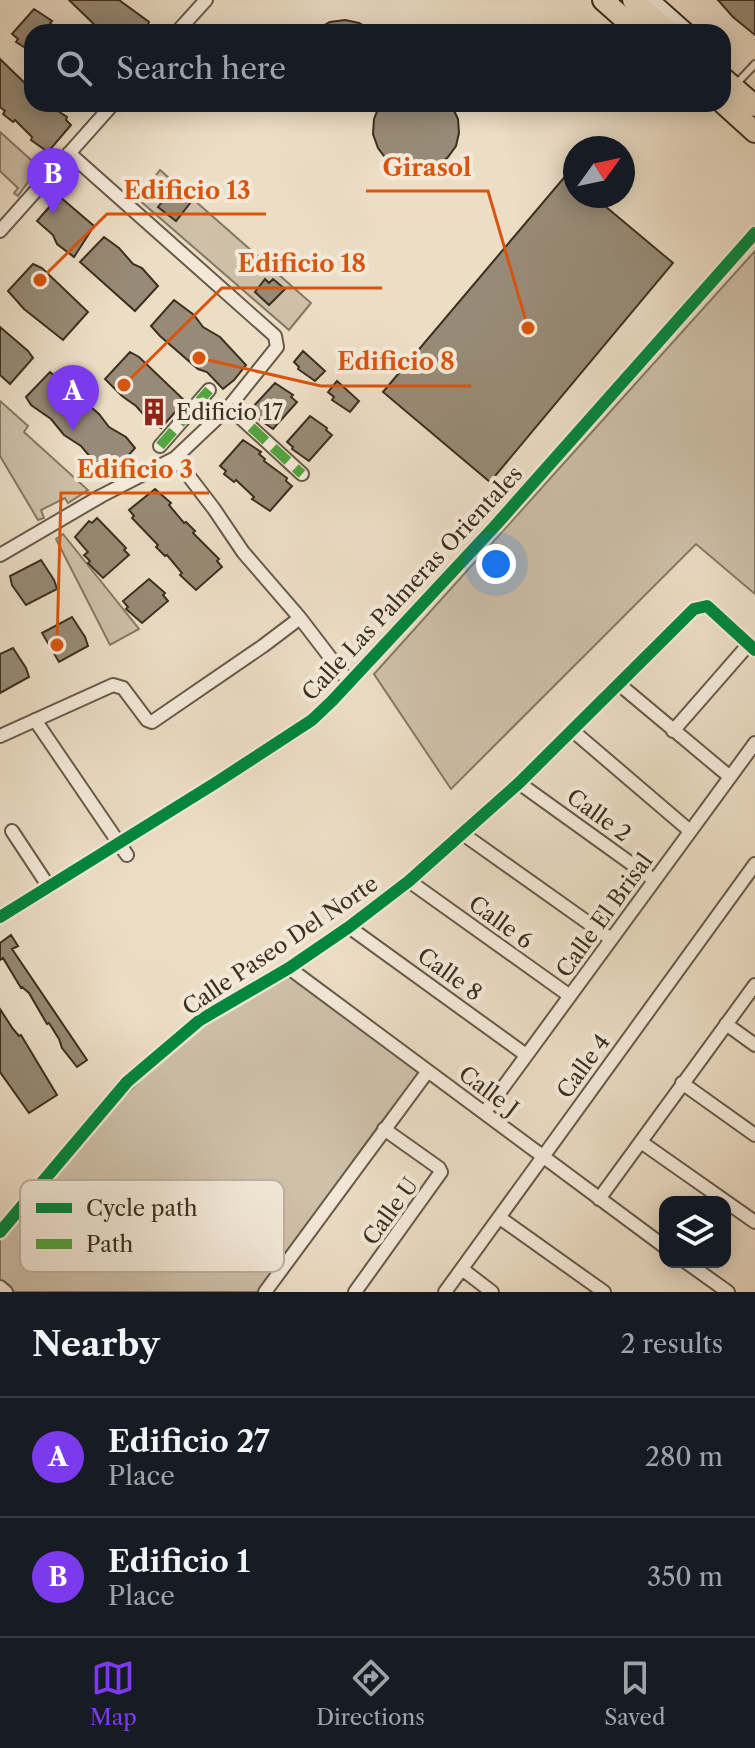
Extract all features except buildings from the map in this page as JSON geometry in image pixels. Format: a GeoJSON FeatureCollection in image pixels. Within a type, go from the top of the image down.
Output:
{"type":"FeatureCollection","features":[{"type":"Feature","properties":{"kind":"main road"},"geometry":{"type":"LineString","coordinates":[[603,0],[630,24]]}},
{"type":"Feature","properties":{"kind":"main road"},"geometry":{"type":"LineString","coordinates":[[633,0],[660,24]]}},
{"type":"Feature","properties":{"kind":"main road"},"geometry":{"type":"LineString","coordinates":[[731,79],[755,106]]}},
{"type":"Feature","properties":{"kind":"main road"},"geometry":{"type":"LineString","coordinates":[[731,110],[755,132]]}},
{"type":"Feature","properties":{"kind":"street"},"geometry":{"type":"LineString","coordinates":[[184,24],[206,0]]}},
{"type":"Feature","properties":{"kind":"street"},"geometry":{"type":"LineString","coordinates":[[649,0],[676,24]]}},
{"type":"Feature","properties":{"kind":"street"},"geometry":{"type":"LineString","coordinates":[[731,79],[755,94]]}},
{"type":"Feature","properties":{"kind":"street"},"geometry":{"type":"LineString","coordinates":[[0,231],[106,112]]}},
{"type":"Feature","properties":{"kind":"street"},"geometry":{"type":"LineString","coordinates":[[0,555],[101,496],[175,458],[229,407],[277,347],[275,336],[69,153]]}},
{"type":"Feature","properties":{"kind":"street","name":"Calle Las Palmeras Orientales"},"geometry":{"type":"LineString","coordinates":[[0,917],[49,887],[123,850],[312,720],[495,526],[755,233]]}},
{"type":"Feature","properties":{"kind":"street"},"geometry":{"type":"LineString","coordinates":[[160,446],[209,390]]}},
{"type":"Feature","properties":{"kind":"street"},"geometry":{"type":"LineString","coordinates":[[229,407],[302,474]]}},
{"type":"Feature","properties":{"kind":"street"},"geometry":{"type":"LineString","coordinates":[[175,458],[243,552],[300,618],[349,682]]}},
{"type":"Feature","properties":{"kind":"street","name":"Calle Paseo Del Norte"},"geometry":{"type":"LineString","coordinates":[[44,1180],[127,1082],[200,1020],[289,968],[409,881],[519,783],[694,609],[707,606],[752,647]]}},
{"type":"Feature","properties":{"kind":"street"},"geometry":{"type":"LineString","coordinates":[[0,736],[113,685],[123,688],[147,720],[152,722],[300,618]]}},
{"type":"Feature","properties":{"kind":"street"},"geometry":{"type":"LineString","coordinates":[[673,731],[752,647]]}},
{"type":"Feature","properties":{"kind":"street"},"geometry":{"type":"LineString","coordinates":[[620,685],[730,777]]}},
{"type":"Feature","properties":{"kind":"street"},"geometry":{"type":"LineString","coordinates":[[35,720],[123,850]]}},
{"type":"Feature","properties":{"kind":"street"},"geometry":{"type":"LineString","coordinates":[[573,731],[690,831]]}},
{"type":"Feature","properties":{"kind":"street","name":"Calle El Brisal"},"geometry":{"type":"LineString","coordinates":[[485,1112],[755,743]]}},
{"type":"Feature","properties":{"kind":"street","name":"Calle 2"},"geometry":{"type":"LineString","coordinates":[[519,783],[654,880]]}},
{"type":"Feature","properties":{"kind":"street"},"geometry":{"type":"LineString","coordinates":[[12,831],[49,887]]}},
{"type":"Feature","properties":{"kind":"street"},"geometry":{"type":"LineString","coordinates":[[463,834],[611,939]]}},
{"type":"Feature","properties":{"kind":"street","name":"Calle 4"},"geometry":{"type":"LineString","coordinates":[[445,1292],[755,864]]}},
{"type":"Feature","properties":{"kind":"street","name":"Calle 6"},"geometry":{"type":"LineString","coordinates":[[409,881],[570,996]]}},
{"type":"Feature","properties":{"kind":"street","name":"Calle 8"},"geometry":{"type":"LineString","coordinates":[[349,927],[526,1055]]}},
{"type":"Feature","properties":{"kind":"street","name":"Calle J"},"geometry":{"type":"LineString","coordinates":[[289,968],[659,1243]]}},
{"type":"Feature","properties":{"kind":"street"},"geometry":{"type":"LineString","coordinates":[[599,1199],[755,985]]}},
{"type":"Feature","properties":{"kind":"street"},"geometry":{"type":"LineString","coordinates":[[726,1024],[755,1045]]}},
{"type":"Feature","properties":{"kind":"street"},"geometry":{"type":"LineString","coordinates":[[284,1266],[428,1071]]}},
{"type":"Feature","properties":{"kind":"street"},"geometry":{"type":"LineString","coordinates":[[682,1083],[755,1135]]}},
{"type":"Feature","properties":{"kind":"street","name":"Calle U"},"geometry":{"type":"LineString","coordinates":[[355,1292],[441,1172],[384,1129]]}},
{"type":"Feature","properties":{"kind":"street"},"geometry":{"type":"LineString","coordinates":[[641,1142],[755,1222]]}},
{"type":"Feature","properties":{"kind":"street","name":"Calle Paseo Del Norte"},"geometry":{"type":"LineString","coordinates":[[0,1232],[20,1208]]}},
{"type":"Feature","properties":{"kind":"street"},"geometry":{"type":"LineString","coordinates":[[500,1218],[604,1292]]}},
{"type":"Feature","properties":{"kind":"street"},"geometry":{"type":"LineString","coordinates":[[694,1268],[728,1292]]}},
{"type":"Feature","properties":{"kind":"street"},"geometry":{"type":"LineString","coordinates":[[462,1269],[492,1292]]}},
{"type":"Feature","properties":{"kind":"street"},"geometry":{"type":"LineString","coordinates":[[265,1292],[280,1272]]}},
{"type":"Feature","properties":{"kind":"street"},"geometry":{"type":"LineString","coordinates":[[0,1287],[6,1292]]}},
{"type":"Feature","properties":{"kind":"lane"},"geometry":{"type":"LineString","coordinates":[[731,79],[755,64]]}},
{"type":"Feature","properties":{"kind":"shaded area"},"geometry":{"type":"Polygon","coordinates":[[[0,132],[41,169],[35,172],[18,196],[14,193],[18,188],[0,171],[0,132]]]}},
{"type":"Feature","properties":{"kind":"shaded area"},"geometry":{"type":"Polygon","coordinates":[[[160,170],[311,303],[289,330],[138,199],[160,170]]]}},
{"type":"Feature","properties":{"kind":"shaded area"},"geometry":{"type":"Polygon","coordinates":[[[755,251],[755,594],[696,544],[451,789],[374,674],[755,251]]]}},
{"type":"Feature","properties":{"kind":"shaded area"},"geometry":{"type":"Polygon","coordinates":[[[0,401],[28,426],[24,432],[88,490],[68,503],[65,498],[41,510],[44,518],[38,520],[0,456],[0,401]]]}},
{"type":"Feature","properties":{"kind":"shaded area"},"geometry":{"type":"Polygon","coordinates":[[[63,534],[139,629],[110,645],[56,539],[63,534]]]}},
{"type":"Feature","properties":{"kind":"shaded area"},"geometry":{"type":"Polygon","coordinates":[[[288,974],[421,1073],[379,1125],[284,1257],[284,1180],[51,1180],[151,1070],[188,1037],[288,974]]]}},
{"type":"Feature","properties":{"kind":"shaded area"},"geometry":{"type":"Polygon","coordinates":[[[20,1216],[20,1272],[273,1272],[259,1292],[15,1292],[0,1281],[0,1239],[20,1216]]]}},
{"type":"Feature","properties":{"kind":"marked path"},"geometry":{"type":"LineString","coordinates":[[160,446],[209,390]]}},
{"type":"Feature","properties":{"kind":"marked path"},"geometry":{"type":"LineString","coordinates":[[229,407],[302,474]]}},
{"type":"Feature","properties":{"kind":"cycle path"},"geometry":{"type":"LineString","coordinates":[[0,917],[312,720],[495,526],[755,233]]}},
{"type":"Feature","properties":{"kind":"cycle path"},"geometry":{"type":"LineString","coordinates":[[44,1180],[127,1082],[200,1020],[289,968],[409,881],[519,783],[694,609],[707,606],[755,650]]}},
{"type":"Feature","properties":{"kind":"cycle path"},"geometry":{"type":"LineString","coordinates":[[0,1232],[20,1208]]}},
{"type":"Feature","properties":{"kind":"place","name":"Edificio 1"},"geometry":{"type":"Point","coordinates":[53,214]}},
{"type":"Feature","properties":{"kind":"place","name":"Edificio 13"},"geometry":{"type":"Point","coordinates":[40,280]}},
{"type":"Feature","properties":{"kind":"place","name":"Girasol"},"geometry":{"type":"Point","coordinates":[528,328]}},
{"type":"Feature","properties":{"kind":"place","name":"Edificio 8"},"geometry":{"type":"Point","coordinates":[199,358]}},
{"type":"Feature","properties":{"kind":"place","name":"Edificio 18"},"geometry":{"type":"Point","coordinates":[124,385]}},
{"type":"Feature","properties":{"kind":"place","name":"Edificio 17"},"geometry":{"type":"Point","coordinates":[154,412]}},
{"type":"Feature","properties":{"kind":"place","name":"Edificio 27"},"geometry":{"type":"Point","coordinates":[73,431]}},
{"type":"Feature","properties":{"kind":"place","name":"Edificio 3"},"geometry":{"type":"Point","coordinates":[57,645]}}]}
